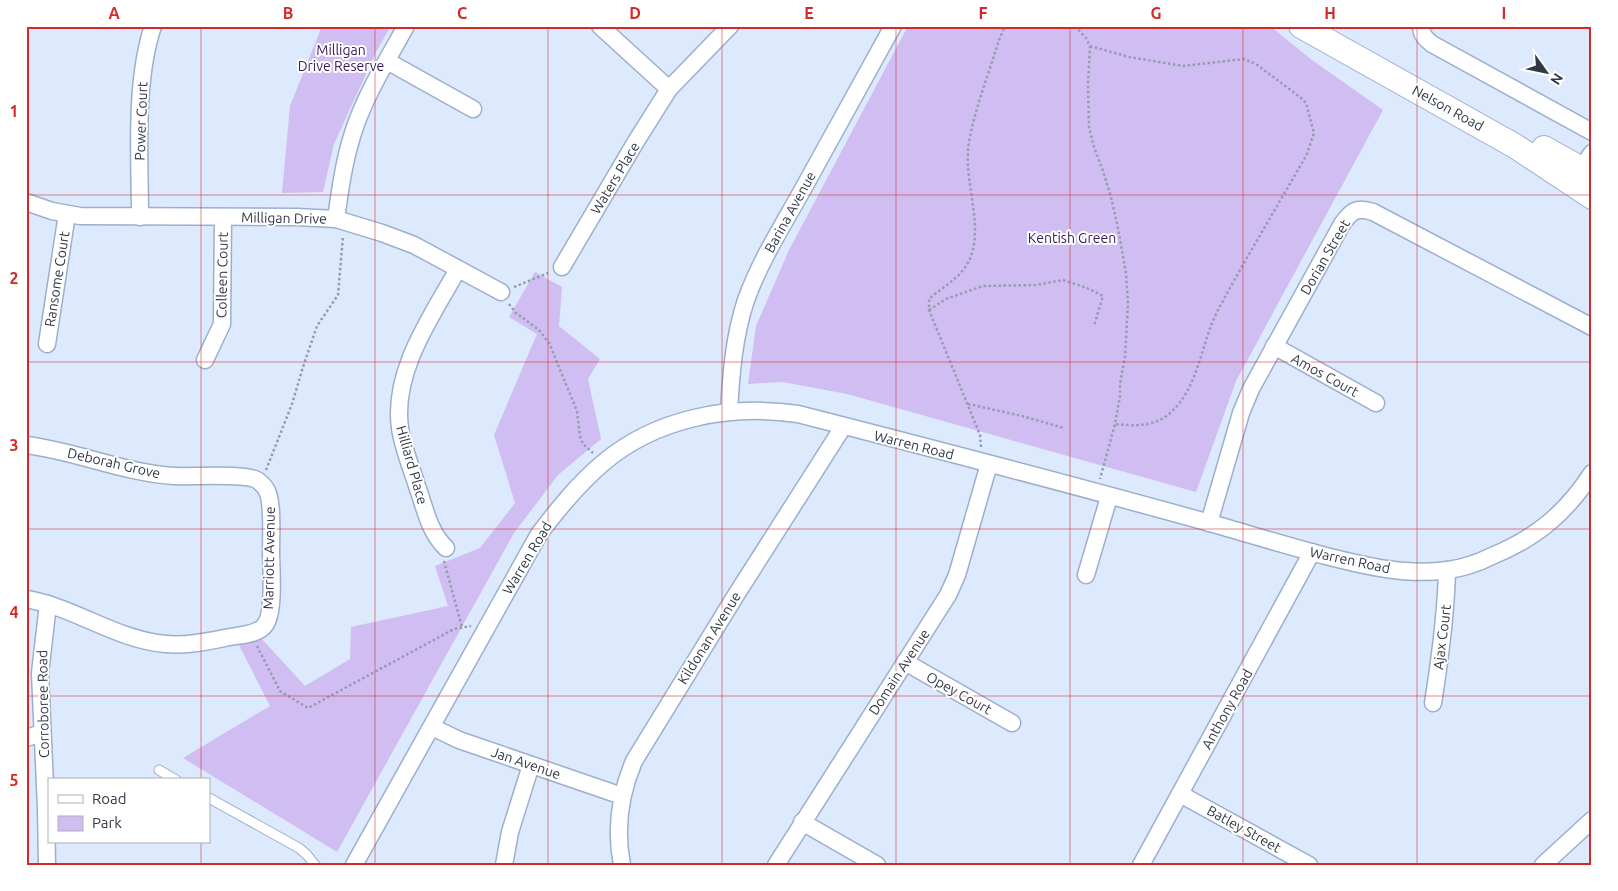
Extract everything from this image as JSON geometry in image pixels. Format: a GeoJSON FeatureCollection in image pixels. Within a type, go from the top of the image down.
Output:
{"type":"FeatureCollection","features":[{"type":"Feature","properties":{"kind":"main road","name":"Nelson Road"},"geometry":{"type":"LineString","coordinates":[[1301,26],[1515,146],[1584,170]]}},
{"type":"Feature","properties":{"kind":"main road","name":"Nelson Road"},"geometry":{"type":"LineString","coordinates":[[1323,26],[1584,170],[1592,197]]}},
{"type":"Feature","properties":{"kind":"street","name":"Power Court"},"geometry":{"type":"LineString","coordinates":[[140,217],[141,101],[146,53],[153,26]]}},
{"type":"Feature","properties":{"kind":"street","name":"Milligan Drive"},"geometry":{"type":"LineString","coordinates":[[26,202],[67,214],[91,216],[340,220],[345,161],[353,133],[363,107],[406,26]]}},
{"type":"Feature","properties":{"kind":"street"},"geometry":{"type":"LineString","coordinates":[[600,26],[669,90]]}},
{"type":"Feature","properties":{"kind":"street","name":"Waters Place"},"geometry":{"type":"LineString","coordinates":[[562,267],[635,143],[669,90],[730,26]]}},
{"type":"Feature","properties":{"kind":"street","name":"Barina Avenue"},"geometry":{"type":"LineString","coordinates":[[729,412],[736,340],[752,285],[784,222],[893,26]]}},
{"type":"Feature","properties":{"kind":"street"},"geometry":{"type":"LineString","coordinates":[[1421,26],[1421,31],[1432,44],[1592,132]]}},
{"type":"Feature","properties":{"kind":"street"},"geometry":{"type":"LineString","coordinates":[[387,61],[473,109]]}},
{"type":"Feature","properties":{"kind":"street","name":"Dorian Street"},"geometry":{"type":"LineString","coordinates":[[1209,523],[1241,413],[1251,389],[1348,215],[1360,209],[1373,212],[1592,326]]}},
{"type":"Feature","properties":{"kind":"street","name":"Ransome Court"},"geometry":{"type":"LineString","coordinates":[[47,344],[67,214]]}},
{"type":"Feature","properties":{"kind":"street","name":"Colleen Court"},"geometry":{"type":"LineString","coordinates":[[205,360],[220,331],[223,318],[223,217]]}},
{"type":"Feature","properties":{"kind":"street"},"geometry":{"type":"LineString","coordinates":[[340,220],[401,240],[501,292]]}},
{"type":"Feature","properties":{"kind":"street","name":"Hilliard Place"},"geometry":{"type":"LineString","coordinates":[[446,548],[434,533],[406,453],[400,429],[399,404],[408,364],[458,269]]}},
{"type":"Feature","properties":{"kind":"street","name":"Amos Court"},"geometry":{"type":"LineString","coordinates":[[1274,346],[1376,403]]}},
{"type":"Feature","properties":{"kind":"street","name":"Warren Road"},"geometry":{"type":"LineString","coordinates":[[354,865],[539,534],[567,498],[603,462],[619,450],[660,428],[686,420],[729,412],[782,411],[798,414],[1312,552],[1379,569],[1419,572],[1447,570],[1483,560],[1522,543],[1539,531],[1568,505],[1592,473]]}},
{"type":"Feature","properties":{"kind":"street","name":"Kildonan Avenue"},"geometry":{"type":"LineString","coordinates":[[622,865],[619,823],[622,796],[629,772],[644,742],[843,427]]}},
{"type":"Feature","properties":{"kind":"street","name":"Deborah Grove"},"geometry":{"type":"LineString","coordinates":[[26,445],[152,473],[173,476],[249,477],[261,483]]}},
{"type":"Feature","properties":{"kind":"street","name":"Domain Avenue"},"geometry":{"type":"LineString","coordinates":[[776,865],[953,585],[983,463]]}},
{"type":"Feature","properties":{"kind":"street","name":"Marriott Avenue"},"geometry":{"type":"LineString","coordinates":[[251,633],[266,625],[271,608],[270,507],[267,490],[261,483]]}},
{"type":"Feature","properties":{"kind":"street"},"geometry":{"type":"LineString","coordinates":[[1086,575],[1102,495]]}},
{"type":"Feature","properties":{"kind":"street","name":"Anthony Road"},"geometry":{"type":"LineString","coordinates":[[1141,865],[1312,552]]}},
{"type":"Feature","properties":{"kind":"street","name":"Ajax Court"},"geometry":{"type":"LineString","coordinates":[[1433,703],[1442,645],[1447,570]]}},
{"type":"Feature","properties":{"kind":"street"},"geometry":{"type":"LineString","coordinates":[[26,599],[48,604],[112,630],[150,642],[176,645],[192,644],[251,633]]}},
{"type":"Feature","properties":{"kind":"street","name":"Corroboree Road"},"geometry":{"type":"LineString","coordinates":[[47,865],[40,673],[48,604]]}},
{"type":"Feature","properties":{"kind":"street","name":"Opey Court"},"geometry":{"type":"LineString","coordinates":[[905,662],[1012,723]]}},
{"type":"Feature","properties":{"kind":"street","name":"Jan Avenue"},"geometry":{"type":"LineString","coordinates":[[432,727],[459,740],[622,796]]}},
{"type":"Feature","properties":{"kind":"street"},"geometry":{"type":"LineString","coordinates":[[26,738],[42,732]]}},
{"type":"Feature","properties":{"kind":"street"},"geometry":{"type":"LineString","coordinates":[[504,865],[509,837],[531,765]]}},
{"type":"Feature","properties":{"kind":"street","name":"Batley Street"},"geometry":{"type":"LineString","coordinates":[[1180,794],[1309,865]]}},
{"type":"Feature","properties":{"kind":"street"},"geometry":{"type":"LineString","coordinates":[[1543,865],[1592,820]]}},
{"type":"Feature","properties":{"kind":"street"},"geometry":{"type":"LineString","coordinates":[[802,822],[877,865]]}},
{"type":"Feature","properties":{"kind":"lane"},"geometry":{"type":"LineString","coordinates":[[159,770],[173,778]]}},
{"type":"Feature","properties":{"kind":"lane"},"geometry":{"type":"LineString","coordinates":[[210,799],[299,848],[307,854],[315,865]]}},
{"type":"Feature","properties":{"kind":"path"},"geometry":{"type":"LineString","coordinates":[[983,463],[980,436],[930,310],[929,299],[959,275],[972,254],[976,237],[976,226],[969,179],[969,143],[999,40],[1005,26]]}},
{"type":"Feature","properties":{"kind":"path"},"geometry":{"type":"LineString","coordinates":[[1075,26],[1086,38],[1090,46],[1088,84],[1089,127],[1094,148],[1111,197],[1118,228],[1126,273],[1128,302],[1120,396],[1102,495]]}},
{"type":"Feature","properties":{"kind":"path"},"geometry":{"type":"LineString","coordinates":[[1090,46],[1129,57],[1183,66],[1244,59],[1256,64],[1306,103],[1314,133],[1307,154],[1216,314],[1190,386],[1183,399],[1164,418],[1152,423],[1132,426],[1115,424]]}},
{"type":"Feature","properties":{"kind":"path"},"geometry":{"type":"LineString","coordinates":[[261,483],[292,404],[317,326],[338,295],[340,220]]}},
{"type":"Feature","properties":{"kind":"path"},"geometry":{"type":"LineString","coordinates":[[562,267],[501,292],[516,312],[539,330],[549,343],[577,411],[580,436],[583,444],[603,462]]}},
{"type":"Feature","properties":{"kind":"path"},"geometry":{"type":"LineString","coordinates":[[930,310],[946,299],[982,286],[1036,285],[1064,280],[1103,296],[1094,326]]}},
{"type":"Feature","properties":{"kind":"path"},"geometry":{"type":"LineString","coordinates":[[968,404],[1064,428]]}},
{"type":"Feature","properties":{"kind":"path"},"geometry":{"type":"LineString","coordinates":[[446,548],[444,561],[462,627]]}},
{"type":"Feature","properties":{"kind":"path"},"geometry":{"type":"LineString","coordinates":[[251,633],[280,691],[308,708],[454,629],[490,623]]}},
{"type":"Feature","properties":{"kind":"green space","name":"Milligan Drive Reserve"},"geometry":{"type":"Polygon","coordinates":[[[322,26],[391,26],[377,50],[334,144],[323,192],[282,193],[290,106],[322,26]]]}},
{"type":"Feature","properties":{"kind":"green space","name":"Kentish Green"},"geometry":{"type":"Polygon","coordinates":[[[908,26],[1270,26],[1312,60],[1383,110],[1236,381],[1196,492],[847,394],[783,382],[748,384],[756,326],[789,250],[908,26]]]}},
{"type":"Feature","properties":{"kind":"green space"},"geometry":{"type":"Polygon","coordinates":[[[535,272],[562,287],[559,326],[600,359],[588,379],[601,439],[558,475],[514,533],[337,852],[183,758],[270,706],[237,641],[260,637],[305,686],[350,659],[351,627],[448,606],[435,566],[480,548],[515,503],[494,435],[537,334],[509,317],[535,272]]]}}]}
